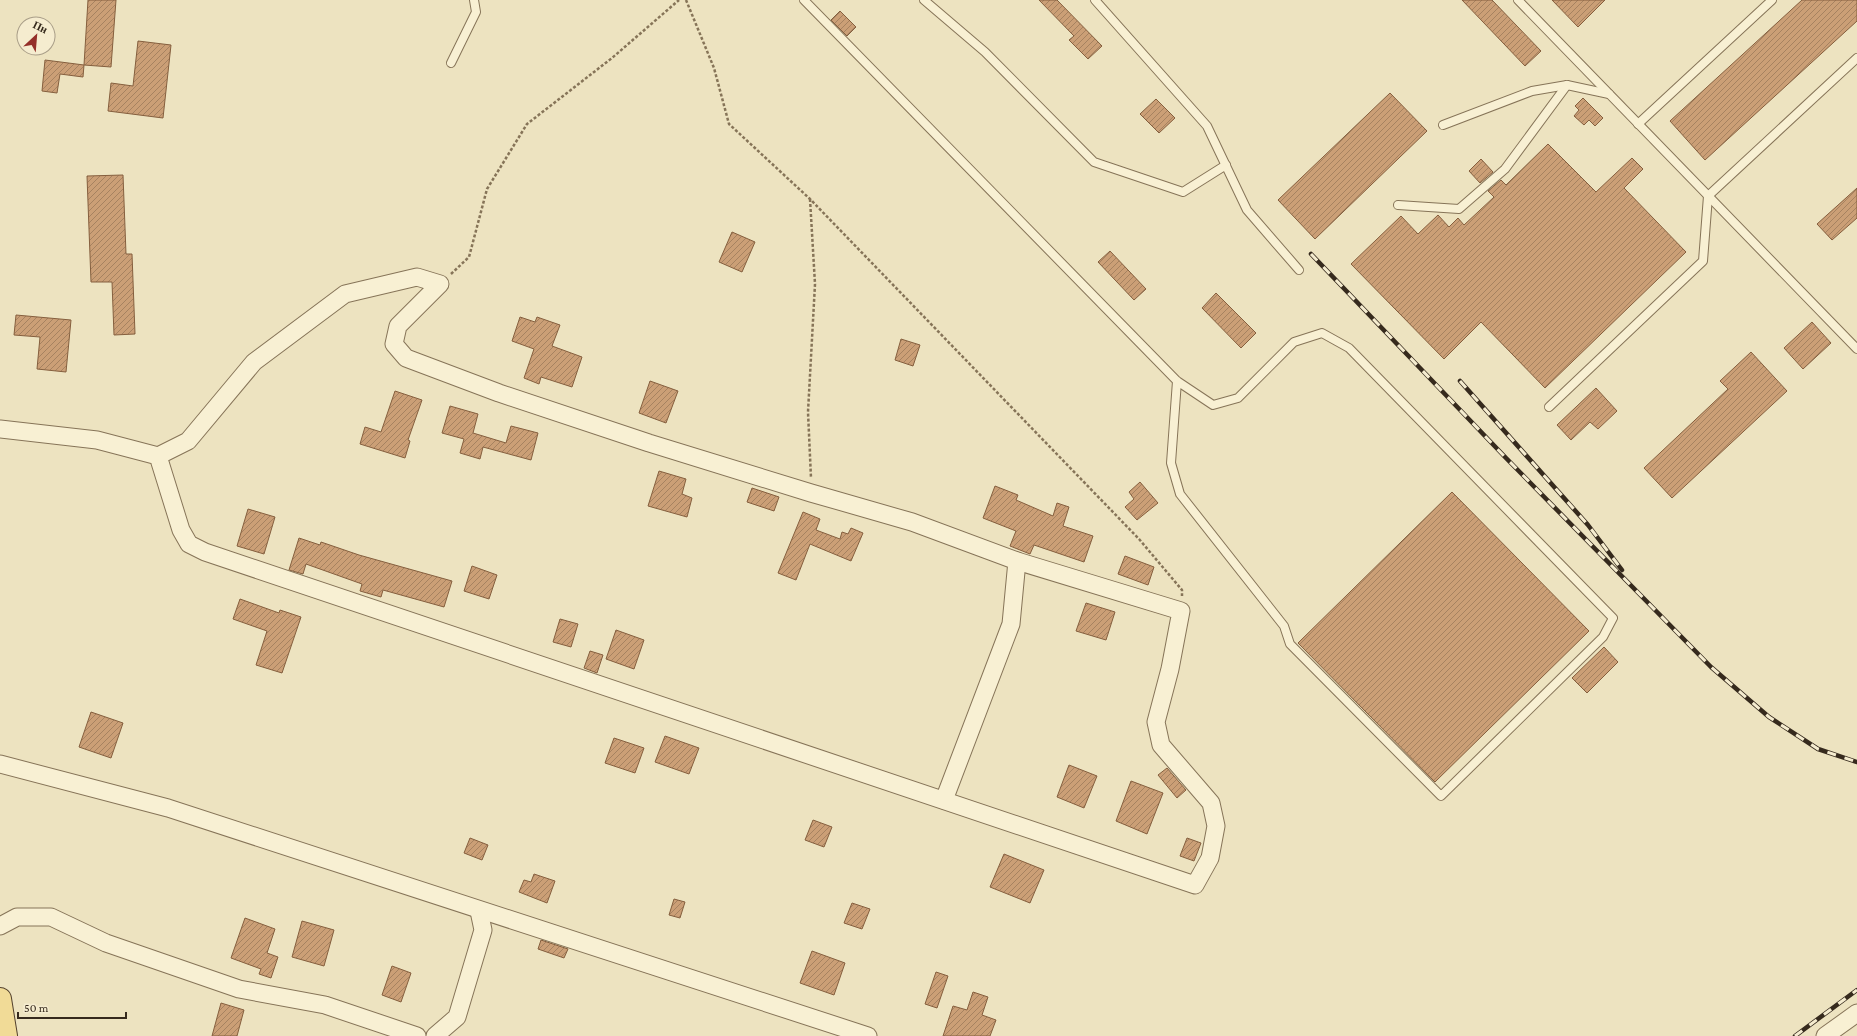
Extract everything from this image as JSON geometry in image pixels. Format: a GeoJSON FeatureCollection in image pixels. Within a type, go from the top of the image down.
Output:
{"type":"FeatureCollection","features":[{"type":"Feature","properties":{"kind":"main road"},"geometry":{"type":"LineString","coordinates":[[0,999],[6,1036]]}},
{"type":"Feature","properties":{"kind":"street"},"geometry":{"type":"LineString","coordinates":[[0,429],[97,440],[158,456],[188,441],[254,362],[345,294],[418,277],[440,284],[398,326],[394,344],[406,358],[499,394],[811,493],[912,522],[1017,561],[1181,611],[1170,669],[1156,722],[1161,745],[1211,803],[1216,826],[1210,858],[1195,885],[205,552],[189,544],[181,530],[158,456]]}},
{"type":"Feature","properties":{"kind":"street"},"geometry":{"type":"LineString","coordinates":[[944,800],[1011,624],[1017,561]]}},
{"type":"Feature","properties":{"kind":"street"},"geometry":{"type":"LineString","coordinates":[[0,764],[168,808],[479,911],[862,1035]]}},
{"type":"Feature","properties":{"kind":"street"},"geometry":{"type":"LineString","coordinates":[[435,1036],[457,1017],[483,930],[479,911]]}},
{"type":"Feature","properties":{"kind":"street"},"geometry":{"type":"LineString","coordinates":[[0,926],[17,917],[51,917],[106,943],[239,989],[325,1005],[417,1036]]}},
{"type":"Feature","properties":{"kind":"street"},"geometry":{"type":"LineString","coordinates":[[1825,1036],[1857,1013]]}},
{"type":"Feature","properties":{"kind":"lane"},"geometry":{"type":"LineString","coordinates":[[451,63],[476,12],[474,0]]}},
{"type":"Feature","properties":{"kind":"lane"},"geometry":{"type":"LineString","coordinates":[[804,0],[1177,381],[1213,405],[1238,398],[1294,342],[1322,333],[1349,348],[1613,618],[1603,637],[1441,796],[1290,644],[1284,626],[1180,494],[1171,463],[1177,381]]}},
{"type":"Feature","properties":{"kind":"lane"},"geometry":{"type":"LineString","coordinates":[[924,0],[985,52],[1094,162],[1183,192],[1226,165]]}},
{"type":"Feature","properties":{"kind":"lane"},"geometry":{"type":"LineString","coordinates":[[1095,0],[1207,126],[1247,210],[1299,270]]}},
{"type":"Feature","properties":{"kind":"lane"},"geometry":{"type":"LineString","coordinates":[[1518,0],[1857,349]]}},
{"type":"Feature","properties":{"kind":"lane"},"geometry":{"type":"LineString","coordinates":[[1638,124],[1772,0]]}},
{"type":"Feature","properties":{"kind":"lane"},"geometry":{"type":"LineString","coordinates":[[1549,407],[1704,261],[1708,196],[1857,58]]}},
{"type":"Feature","properties":{"kind":"lane"},"geometry":{"type":"LineString","coordinates":[[1443,125],[1532,91],[1568,85],[1610,94]]}},
{"type":"Feature","properties":{"kind":"lane"},"geometry":{"type":"LineString","coordinates":[[1398,205],[1459,209],[1505,169],[1568,85]]}},
{"type":"Feature","properties":{"kind":"path"},"geometry":{"type":"LineString","coordinates":[[440,284],[469,257],[487,190],[527,124],[612,58],[679,0]]}},
{"type":"Feature","properties":{"kind":"path"},"geometry":{"type":"LineString","coordinates":[[686,0],[714,68],[729,124],[810,199],[1139,539],[1182,590],[1181,611]]}},
{"type":"Feature","properties":{"kind":"path"},"geometry":{"type":"LineString","coordinates":[[810,199],[815,284],[808,412],[811,493]]}},
{"type":"Feature","properties":{"kind":"building"},"geometry":{"type":"Polygon","coordinates":[[[88,0],[116,0],[111,67],[84,65],[88,0]]]}},
{"type":"Feature","properties":{"kind":"building"},"geometry":{"type":"Polygon","coordinates":[[[1039,0],[1057,0],[1102,46],[1088,59],[1069,40],[1074,36],[1039,0]]]}},
{"type":"Feature","properties":{"kind":"building"},"geometry":{"type":"Polygon","coordinates":[[[1462,0],[1492,0],[1541,51],[1525,66],[1462,0]]]}},
{"type":"Feature","properties":{"kind":"building"},"geometry":{"type":"Polygon","coordinates":[[[1552,0],[1605,0],[1578,27],[1552,0]]]}},
{"type":"Feature","properties":{"kind":"building"},"geometry":{"type":"Polygon","coordinates":[[[1802,0],[1857,0],[1857,21],[1705,160],[1670,121],[1802,0]]]}},
{"type":"Feature","properties":{"kind":"building"},"geometry":{"type":"Polygon","coordinates":[[[840,11],[856,27],[847,36],[831,20],[840,11]]]}},
{"type":"Feature","properties":{"kind":"building"},"geometry":{"type":"Polygon","coordinates":[[[138,41],[171,45],[163,118],[108,111],[111,83],[133,86],[138,41]]]}},
{"type":"Feature","properties":{"kind":"building"},"geometry":{"type":"Polygon","coordinates":[[[45,60],[84,65],[83,77],[60,74],[57,93],[42,91],[45,60]]]}},
{"type":"Feature","properties":{"kind":"building"},"geometry":{"type":"Polygon","coordinates":[[[1390,93],[1427,131],[1315,239],[1278,200],[1390,93]]]}},
{"type":"Feature","properties":{"kind":"building"},"geometry":{"type":"Polygon","coordinates":[[[1583,98],[1603,118],[1595,126],[1589,120],[1584,125],[1574,116],[1579,110],[1575,106],[1583,98]]]}},
{"type":"Feature","properties":{"kind":"building"},"geometry":{"type":"Polygon","coordinates":[[[1156,99],[1175,118],[1159,133],[1140,114],[1156,99]]]}},
{"type":"Feature","properties":{"kind":"building"},"geometry":{"type":"Polygon","coordinates":[[[1548,144],[1596,192],[1632,158],[1643,169],[1624,188],[1686,252],[1545,388],[1481,322],[1444,359],[1351,264],[1401,216],[1418,234],[1438,215],[1449,227],[1458,218],[1464,225],[1494,197],[1488,191],[1501,180],[1506,185],[1548,144]]]}},
{"type":"Feature","properties":{"kind":"building"},"geometry":{"type":"Polygon","coordinates":[[[1481,159],[1493,172],[1480,183],[1469,171],[1481,159]]]}},
{"type":"Feature","properties":{"kind":"building"},"geometry":{"type":"Polygon","coordinates":[[[123,175],[126,254],[132,254],[135,334],[114,335],[112,282],[91,282],[87,176],[123,175]]]}},
{"type":"Feature","properties":{"kind":"building"},"geometry":{"type":"Polygon","coordinates":[[[1857,188],[1857,218],[1832,240],[1817,224],[1857,188]]]}},
{"type":"Feature","properties":{"kind":"building"},"geometry":{"type":"Polygon","coordinates":[[[732,232],[755,242],[742,272],[719,262],[732,232]]]}},
{"type":"Feature","properties":{"kind":"building"},"geometry":{"type":"Polygon","coordinates":[[[1110,251],[1146,289],[1134,300],[1098,262],[1110,251]]]}},
{"type":"Feature","properties":{"kind":"building"},"geometry":{"type":"Polygon","coordinates":[[[1216,293],[1256,333],[1241,348],[1202,308],[1216,293]]]}},
{"type":"Feature","properties":{"kind":"building"},"geometry":{"type":"Polygon","coordinates":[[[16,315],[71,320],[66,372],[37,369],[40,337],[14,335],[16,315]]]}},
{"type":"Feature","properties":{"kind":"building"},"geometry":{"type":"Polygon","coordinates":[[[520,317],[535,322],[537,317],[560,325],[552,346],[582,357],[572,387],[541,377],[539,384],[524,378],[534,349],[512,341],[520,317]]]}},
{"type":"Feature","properties":{"kind":"building"},"geometry":{"type":"Polygon","coordinates":[[[1812,322],[1831,343],[1803,369],[1784,348],[1812,322]]]}},
{"type":"Feature","properties":{"kind":"building"},"geometry":{"type":"Polygon","coordinates":[[[901,339],[920,345],[913,366],[895,360],[901,339]]]}},
{"type":"Feature","properties":{"kind":"building"},"geometry":{"type":"Polygon","coordinates":[[[1751,352],[1787,391],[1672,498],[1644,468],[1728,389],[1720,381],[1751,352]]]}},
{"type":"Feature","properties":{"kind":"building"},"geometry":{"type":"Polygon","coordinates":[[[650,381],[678,391],[666,423],[639,413],[650,381]]]}},
{"type":"Feature","properties":{"kind":"building"},"geometry":{"type":"Polygon","coordinates":[[[1596,388],[1617,411],[1598,429],[1590,422],[1571,440],[1557,425],[1596,388]]]}},
{"type":"Feature","properties":{"kind":"building"},"geometry":{"type":"Polygon","coordinates":[[[395,391],[422,400],[408,440],[410,441],[405,458],[360,444],[365,427],[381,432],[395,391]]]}},
{"type":"Feature","properties":{"kind":"building"},"geometry":{"type":"Polygon","coordinates":[[[450,406],[478,414],[473,433],[506,443],[511,426],[538,433],[531,460],[483,447],[480,459],[460,453],[464,439],[442,433],[450,406]]]}},
{"type":"Feature","properties":{"kind":"building"},"geometry":{"type":"Polygon","coordinates":[[[659,471],[686,479],[682,494],[692,498],[687,517],[648,506],[659,471]]]}},
{"type":"Feature","properties":{"kind":"building"},"geometry":{"type":"Polygon","coordinates":[[[1140,482],[1158,503],[1137,520],[1125,507],[1134,499],[1129,492],[1140,482]]]}},
{"type":"Feature","properties":{"kind":"building"},"geometry":{"type":"Polygon","coordinates":[[[995,486],[1018,495],[1016,500],[1053,516],[1057,503],[1069,507],[1063,526],[1093,536],[1084,562],[1034,545],[1030,554],[1010,546],[1016,531],[983,518],[995,486]]]}},
{"type":"Feature","properties":{"kind":"building"},"geometry":{"type":"Polygon","coordinates":[[[752,488],[779,497],[774,511],[747,502],[752,488]]]}},
{"type":"Feature","properties":{"kind":"building"},"geometry":{"type":"Polygon","coordinates":[[[1452,492],[1589,631],[1435,782],[1298,643],[1452,492]]]}},
{"type":"Feature","properties":{"kind":"building"},"geometry":{"type":"Polygon","coordinates":[[[248,509],[275,517],[264,554],[237,546],[248,509]]]}},
{"type":"Feature","properties":{"kind":"building"},"geometry":{"type":"Polygon","coordinates":[[[803,512],[820,519],[816,530],[840,539],[842,532],[848,534],[851,528],[863,533],[851,561],[810,544],[796,580],[778,573],[803,512]]]}},
{"type":"Feature","properties":{"kind":"building"},"geometry":{"type":"Polygon","coordinates":[[[299,538],[320,545],[321,542],[359,555],[452,581],[444,607],[383,590],[381,597],[360,591],[362,584],[306,564],[303,574],[289,570],[299,538]]]}},
{"type":"Feature","properties":{"kind":"building"},"geometry":{"type":"Polygon","coordinates":[[[1125,556],[1154,567],[1148,585],[1118,574],[1125,556]]]}},
{"type":"Feature","properties":{"kind":"building"},"geometry":{"type":"Polygon","coordinates":[[[472,566],[497,575],[489,599],[464,591],[472,566]]]}},
{"type":"Feature","properties":{"kind":"building"},"geometry":{"type":"Polygon","coordinates":[[[240,599],[279,613],[280,610],[301,617],[282,673],[256,665],[267,631],[233,619],[240,599]]]}},
{"type":"Feature","properties":{"kind":"building"},"geometry":{"type":"Polygon","coordinates":[[[1086,603],[1115,612],[1106,640],[1076,631],[1086,603]]]}},
{"type":"Feature","properties":{"kind":"building"},"geometry":{"type":"Polygon","coordinates":[[[560,619],[578,624],[571,647],[553,642],[560,619]]]}},
{"type":"Feature","properties":{"kind":"building"},"geometry":{"type":"Polygon","coordinates":[[[616,630],[644,640],[634,669],[606,659],[616,630]]]}},
{"type":"Feature","properties":{"kind":"building"},"geometry":{"type":"Polygon","coordinates":[[[1604,647],[1618,662],[1587,693],[1572,678],[1604,647]]]}},
{"type":"Feature","properties":{"kind":"building"},"geometry":{"type":"Polygon","coordinates":[[[590,651],[603,655],[597,673],[584,668],[590,651]]]}},
{"type":"Feature","properties":{"kind":"building"},"geometry":{"type":"Polygon","coordinates":[[[91,712],[123,723],[111,758],[79,747],[91,712]]]}},
{"type":"Feature","properties":{"kind":"building"},"geometry":{"type":"Polygon","coordinates":[[[665,736],[699,748],[689,774],[655,762],[665,736]]]}},
{"type":"Feature","properties":{"kind":"building"},"geometry":{"type":"Polygon","coordinates":[[[614,738],[644,748],[635,773],[605,763],[614,738]]]}},
{"type":"Feature","properties":{"kind":"building"},"geometry":{"type":"Polygon","coordinates":[[[1069,765],[1097,776],[1084,808],[1057,797],[1069,765]]]}},
{"type":"Feature","properties":{"kind":"building"},"geometry":{"type":"Polygon","coordinates":[[[1167,768],[1186,790],[1177,798],[1158,775],[1167,768]]]}},
{"type":"Feature","properties":{"kind":"building"},"geometry":{"type":"Polygon","coordinates":[[[1131,781],[1163,793],[1147,834],[1116,821],[1131,781]]]}},
{"type":"Feature","properties":{"kind":"building"},"geometry":{"type":"Polygon","coordinates":[[[813,820],[832,827],[824,847],[805,840],[813,820]]]}},
{"type":"Feature","properties":{"kind":"building"},"geometry":{"type":"Polygon","coordinates":[[[470,838],[488,845],[482,860],[464,853],[470,838]]]}},
{"type":"Feature","properties":{"kind":"building"},"geometry":{"type":"Polygon","coordinates":[[[1187,838],[1201,843],[1194,861],[1180,856],[1187,838]]]}},
{"type":"Feature","properties":{"kind":"building"},"geometry":{"type":"Polygon","coordinates":[[[1004,854],[1044,870],[1030,903],[990,887],[1004,854]]]}},
{"type":"Feature","properties":{"kind":"building"},"geometry":{"type":"Polygon","coordinates":[[[534,874],[555,881],[547,903],[519,892],[524,880],[531,882],[534,874]]]}},
{"type":"Feature","properties":{"kind":"building"},"geometry":{"type":"Polygon","coordinates":[[[674,899],[685,902],[680,918],[669,915],[674,899]]]}},
{"type":"Feature","properties":{"kind":"building"},"geometry":{"type":"Polygon","coordinates":[[[852,903],[870,909],[862,929],[844,923],[852,903]]]}},
{"type":"Feature","properties":{"kind":"building"},"geometry":{"type":"Polygon","coordinates":[[[245,918],[275,929],[267,953],[278,957],[271,978],[259,974],[261,969],[231,958],[245,918]]]}},
{"type":"Feature","properties":{"kind":"building"},"geometry":{"type":"Polygon","coordinates":[[[302,921],[334,930],[324,966],[292,957],[302,921]]]}},
{"type":"Feature","properties":{"kind":"building"},"geometry":{"type":"Polygon","coordinates":[[[541,940],[568,949],[564,958],[538,949],[541,940]]]}},
{"type":"Feature","properties":{"kind":"building"},"geometry":{"type":"Polygon","coordinates":[[[812,951],[845,963],[834,995],[800,983],[812,951]]]}},
{"type":"Feature","properties":{"kind":"building"},"geometry":{"type":"Polygon","coordinates":[[[392,966],[411,973],[401,1002],[382,995],[392,966]]]}},
{"type":"Feature","properties":{"kind":"building"},"geometry":{"type":"Polygon","coordinates":[[[936,972],[948,976],[937,1008],[925,1004],[936,972]]]}},
{"type":"Feature","properties":{"kind":"building"},"geometry":{"type":"Polygon","coordinates":[[[973,992],[988,997],[982,1015],[996,1020],[990,1036],[943,1036],[953,1006],[967,1010],[973,992]]]}},
{"type":"Feature","properties":{"kind":"building"},"geometry":{"type":"Polygon","coordinates":[[[221,1003],[244,1010],[237,1036],[212,1036],[221,1003]]]}},
{"type":"Feature","properties":{"kind":"railway"},"geometry":{"type":"LineString","coordinates":[[1311,254],[1506,458],[1711,667],[1769,717],[1818,749],[1857,762]]}},
{"type":"Feature","properties":{"kind":"railway"},"geometry":{"type":"LineString","coordinates":[[1460,381],[1588,525],[1622,570]]}},
{"type":"Feature","properties":{"kind":"railway"},"geometry":{"type":"LineString","coordinates":[[1795,1036],[1857,990]]}}]}
